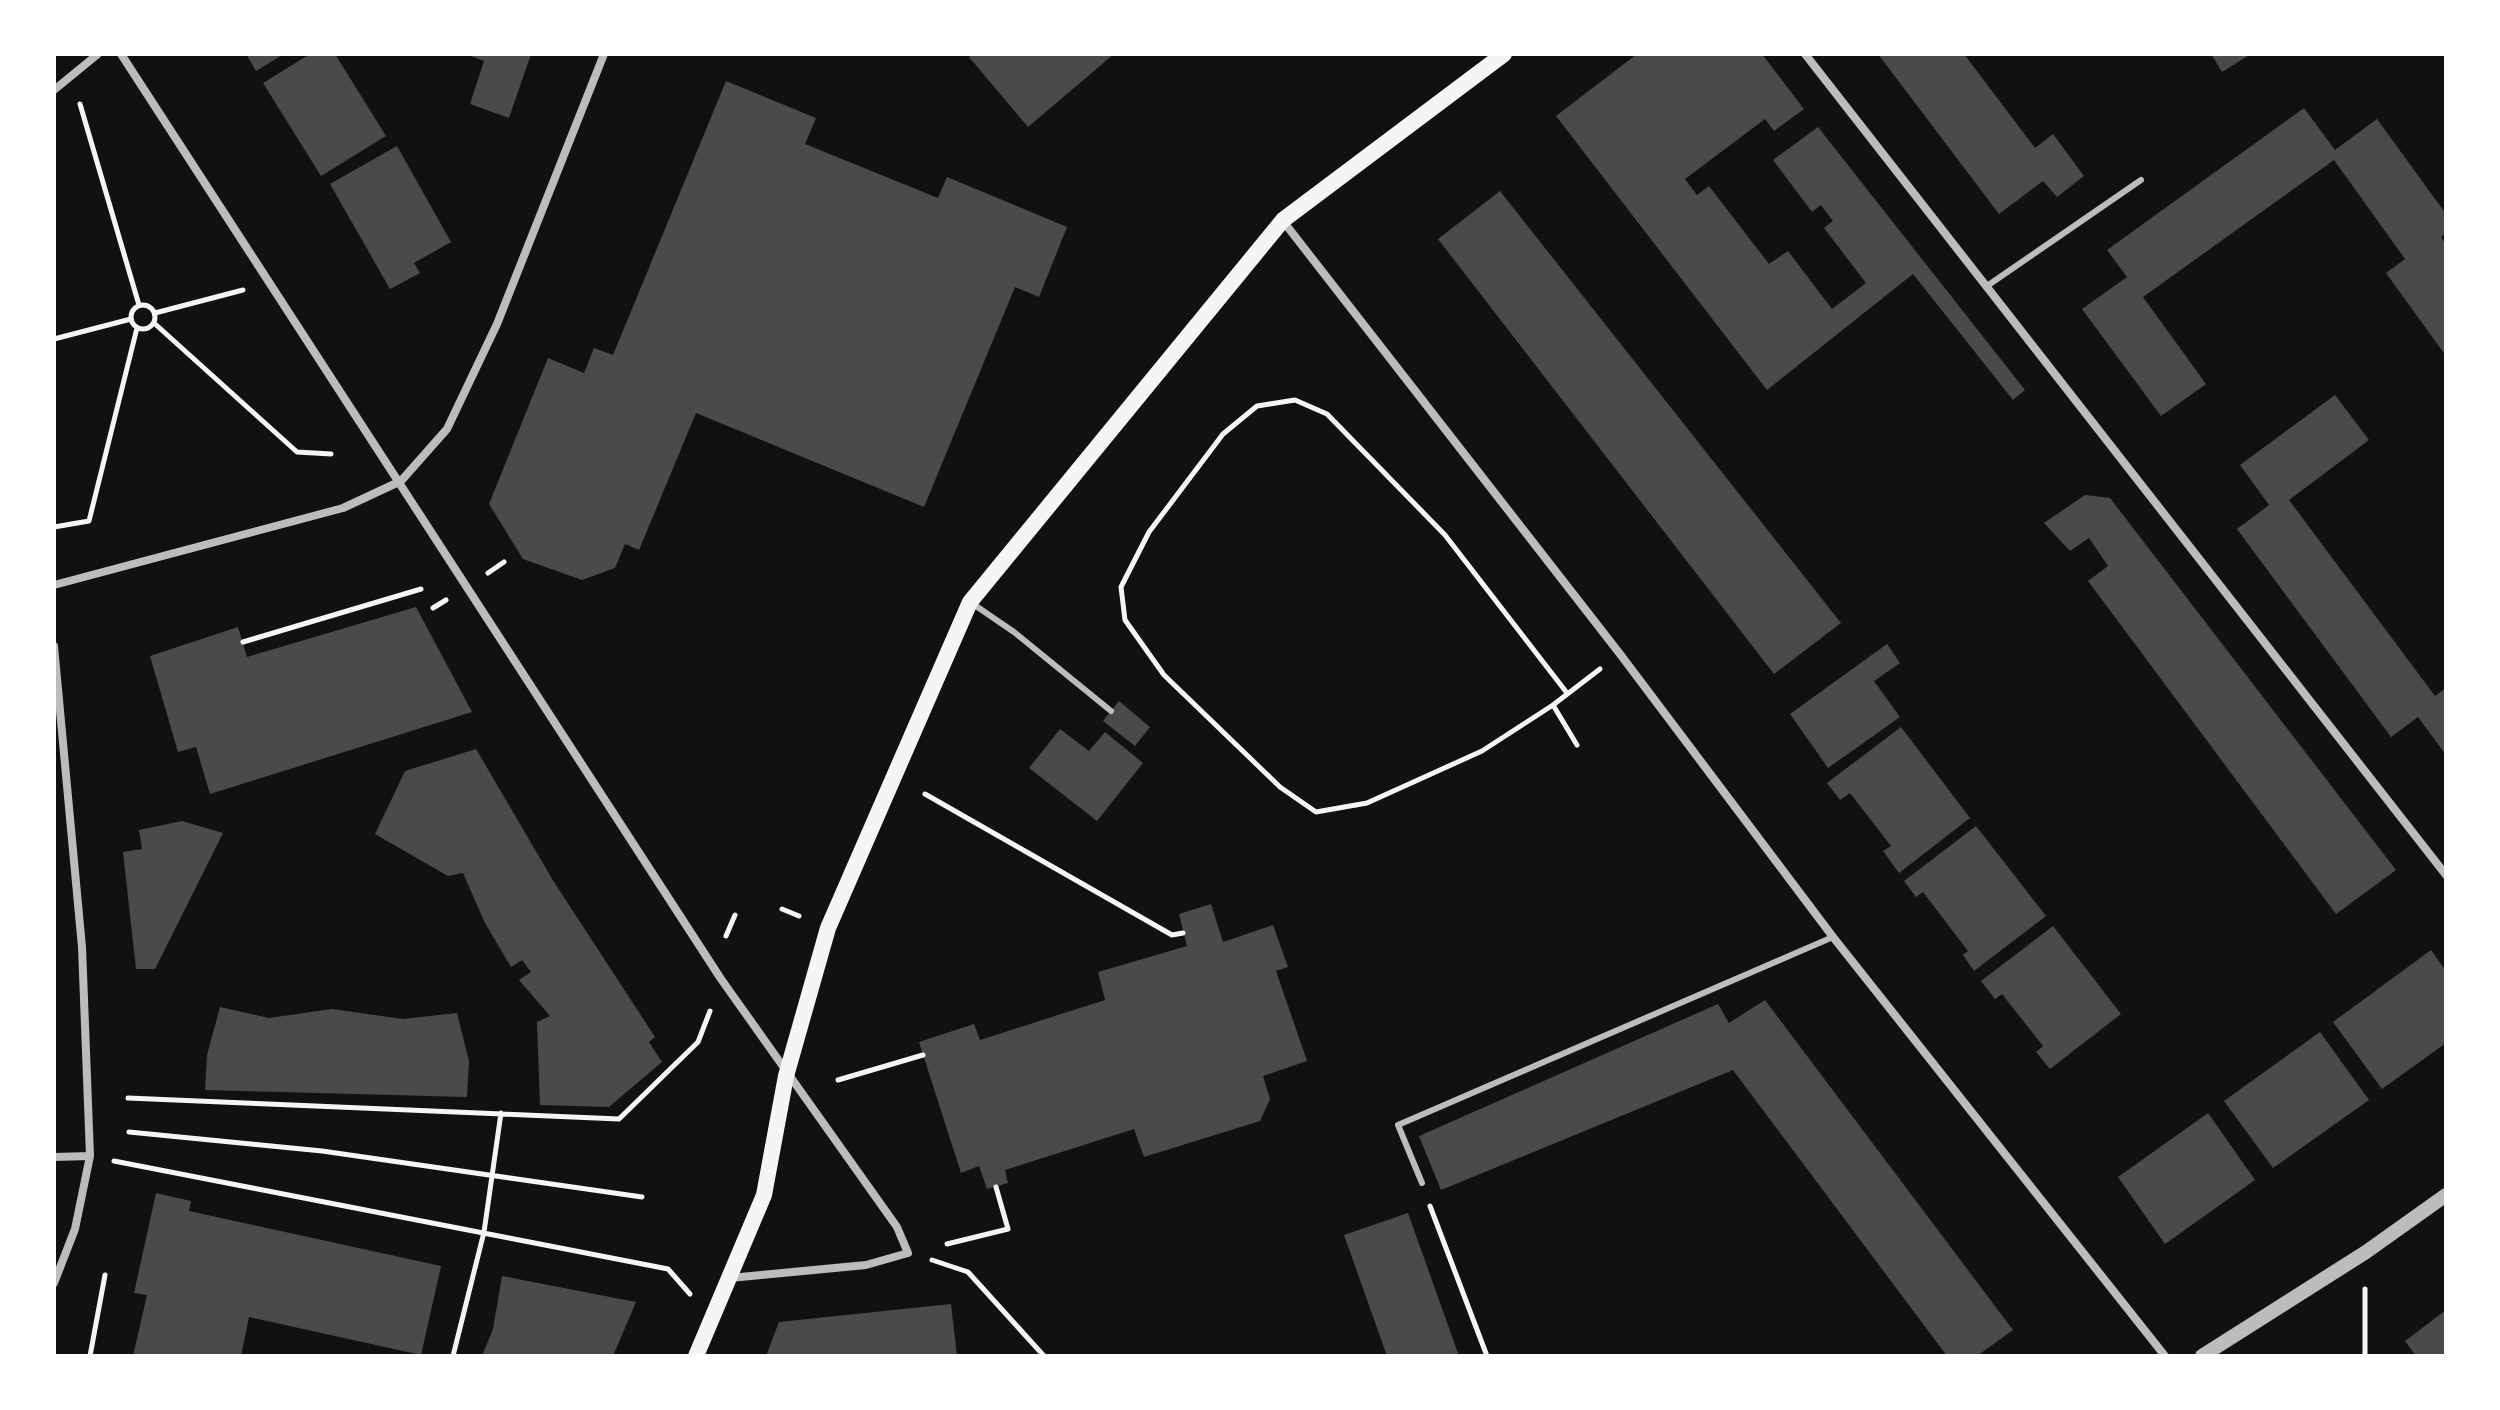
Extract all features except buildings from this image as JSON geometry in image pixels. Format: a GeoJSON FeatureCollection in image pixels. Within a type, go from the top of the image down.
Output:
{"type":"FeatureCollection","features":[{"type":"Feature","properties":{"kind":"main road"},"geometry":{"type":"LineString","coordinates":[[696,1356],[764,1195],[786,1076],[828,928],[970,602],[1283,220],[1504,54]]}},
{"type":"Feature","properties":{"kind":"street"},"geometry":{"type":"LineString","coordinates":[[54,90],[98,54]]}},
{"type":"Feature","properties":{"kind":"street"},"geometry":{"type":"LineString","coordinates":[[121,54],[786,1076],[897,1227],[908,1253],[866,1265],[730,1278]]}},
{"type":"Feature","properties":{"kind":"street"},"geometry":{"type":"LineString","coordinates":[[54,585],[343,508],[401,481],[447,429],[497,324],[604,54]]}},
{"type":"Feature","properties":{"kind":"street"},"geometry":{"type":"LineString","coordinates":[[1805,54],[2446,875]]}},
{"type":"Feature","properties":{"kind":"street"},"geometry":{"type":"LineString","coordinates":[[1283,220],[1620,654],[1833,937],[2165,1356]]}},
{"type":"Feature","properties":{"kind":"street"},"geometry":{"type":"LineString","coordinates":[[54,646],[65,793],[82,947],[90,1156],[75,1229],[54,1283]]}},
{"type":"Feature","properties":{"kind":"street"},"geometry":{"type":"LineString","coordinates":[[54,1157],[90,1156]]}},
{"type":"Feature","properties":{"kind":"street"},"geometry":{"type":"LineString","coordinates":[[2202,1356],[2366,1252],[2446,1195]]}},
{"type":"Feature","properties":{"kind":"lane"},"geometry":{"type":"LineString","coordinates":[[1987,286],[2141,180]]}},
{"type":"Feature","properties":{"kind":"lane"},"geometry":{"type":"LineString","coordinates":[[970,602],[1014,632],[1111,711]]}},
{"type":"Feature","properties":{"kind":"lane"},"geometry":{"type":"LineString","coordinates":[[1422,1183],[1398,1125],[1833,937]]}},
{"type":"Feature","properties":{"kind":"path"},"geometry":{"type":"LineString","coordinates":[[54,339],[131,319],[139,305],[71,76]]}},
{"type":"Feature","properties":{"kind":"path"},"geometry":{"type":"LineString","coordinates":[[155,313],[271,282]]}},
{"type":"Feature","properties":{"kind":"path"},"geometry":{"type":"LineString","coordinates":[[139,305],[151,308],[155,313],[154,323]]}},
{"type":"Feature","properties":{"kind":"path"},"geometry":{"type":"LineString","coordinates":[[131,319],[137,328],[143,330],[154,323]]}},
{"type":"Feature","properties":{"kind":"path"},"geometry":{"type":"LineString","coordinates":[[154,323],[297,452],[331,454]]}},
{"type":"Feature","properties":{"kind":"path"},"geometry":{"type":"LineString","coordinates":[[54,527],[89,521],[137,328]]}},
{"type":"Feature","properties":{"kind":"path"},"geometry":{"type":"LineString","coordinates":[[1567,693],[1445,535],[1327,414],[1295,400],[1257,406],[1223,434],[1149,532],[1121,587],[1125,620],[1164,675],[1280,787],[1316,812],[1367,803],[1482,751],[1553,705],[1620,654]]}},
{"type":"Feature","properties":{"kind":"path"},"geometry":{"type":"LineString","coordinates":[[243,642],[421,589]]}},
{"type":"Feature","properties":{"kind":"path"},"geometry":{"type":"LineString","coordinates":[[1553,705],[1577,745]]}},
{"type":"Feature","properties":{"kind":"path"},"geometry":{"type":"LineString","coordinates":[[925,794],[1172,935],[1183,933]]}},
{"type":"Feature","properties":{"kind":"path"},"geometry":{"type":"LineString","coordinates":[[128,1098],[619,1119],[698,1042]]}},
{"type":"Feature","properties":{"kind":"path"},"geometry":{"type":"LineString","coordinates":[[838,1080],[923,1055]]}},
{"type":"Feature","properties":{"kind":"path"},"geometry":{"type":"LineString","coordinates":[[453,1356],[484,1232],[501,1113]]}},
{"type":"Feature","properties":{"kind":"path"},"geometry":{"type":"LineString","coordinates":[[129,1132],[322,1151],[642,1197]]}},
{"type":"Feature","properties":{"kind":"path"},"geometry":{"type":"LineString","coordinates":[[90,1156],[668,1269],[712,1319]]}},
{"type":"Feature","properties":{"kind":"path"},"geometry":{"type":"LineString","coordinates":[[947,1244],[1008,1229],[996,1187]]}},
{"type":"Feature","properties":{"kind":"path"},"geometry":{"type":"LineString","coordinates":[[1429,1204],[1487,1356]]}},
{"type":"Feature","properties":{"kind":"path"},"geometry":{"type":"LineString","coordinates":[[2365,1356],[2366,1252]]}},
{"type":"Feature","properties":{"kind":"path"},"geometry":{"type":"LineString","coordinates":[[908,1253],[968,1272],[1044,1356]]}},
{"type":"Feature","properties":{"kind":"path"},"geometry":{"type":"LineString","coordinates":[[90,1356],[105,1275]]}}]}
